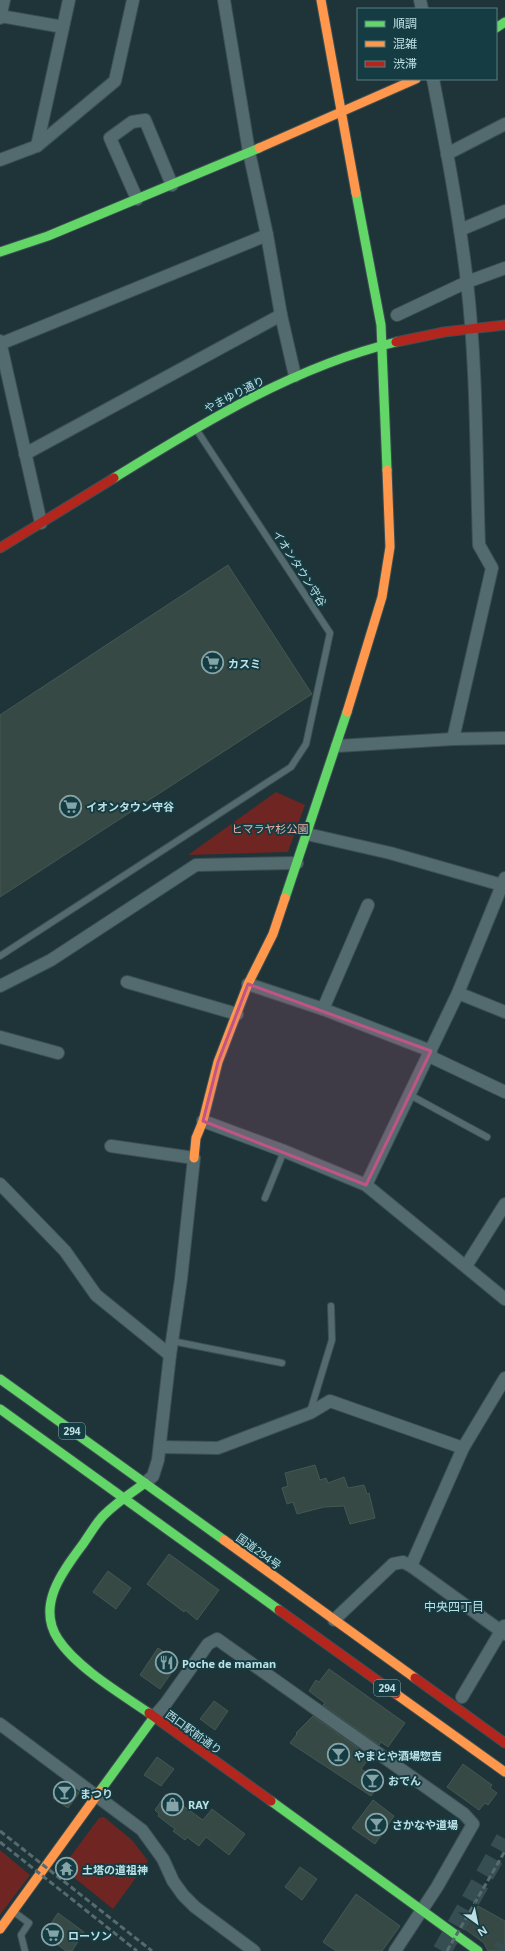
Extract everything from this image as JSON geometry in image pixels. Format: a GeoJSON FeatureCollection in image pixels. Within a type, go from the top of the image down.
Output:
{"type":"FeatureCollection","features":[{"type":"Feature","properties":{"kind":"main road"},"geometry":{"type":"LineString","coordinates":[[194,1158],[196,1138],[218,1062],[248,984],[273,934],[337,746],[382,597],[390,547],[381,325],[340,113],[321,0]]}},
{"type":"Feature","properties":{"kind":"main road"},"geometry":{"type":"LineString","coordinates":[[0,252],[48,236],[172,185],[414,80]]}},
{"type":"Feature","properties":{"kind":"main road","name":"やまゆり通り"},"geometry":{"type":"LineString","coordinates":[[0,548],[195,428],[294,376],[344,357],[382,345],[471,328],[505,325]]}},
{"type":"Feature","properties":{"kind":"main road","name":"国道294号"},"geometry":{"type":"LineString","coordinates":[[0,1378],[505,1743]]}},
{"type":"Feature","properties":{"kind":"main road","name":"294"},"geometry":{"type":"LineString","coordinates":[[0,1409],[123,1499],[505,1772]]}},
{"type":"Feature","properties":{"kind":"main road","name":"西口駅前通り"},"geometry":{"type":"LineString","coordinates":[[145,1483],[103,1516],[61,1574],[52,1598],[50,1612],[52,1626],[59,1641],[70,1655],[154,1718],[478,1951]]}},
{"type":"Feature","properties":{"kind":"main road"},"geometry":{"type":"LineString","coordinates":[[0,1928],[154,1718]]}},
{"type":"Feature","properties":{"kind":"street"},"geometry":{"type":"LineString","coordinates":[[4,0],[0,17],[63,27]]}},
{"type":"Feature","properties":{"kind":"street"},"geometry":{"type":"LineString","coordinates":[[38,146],[69,0]]}},
{"type":"Feature","properties":{"kind":"street"},"geometry":{"type":"LineString","coordinates":[[0,160],[38,146],[115,81],[133,0]]}},
{"type":"Feature","properties":{"kind":"street"},"geometry":{"type":"LineString","coordinates":[[224,0],[249,152],[267,235],[281,315],[294,376]]}},
{"type":"Feature","properties":{"kind":"street"},"geometry":{"type":"LineString","coordinates":[[433,80],[460,230],[467,282],[471,328],[479,545],[492,568],[453,739]]}},
{"type":"Feature","properties":{"kind":"street"},"geometry":{"type":"LineString","coordinates":[[137,199],[110,138],[132,122],[145,120],[172,185]]}},
{"type":"Feature","properties":{"kind":"street"},"geometry":{"type":"LineString","coordinates":[[447,154],[505,124]]}},
{"type":"Feature","properties":{"kind":"street"},"geometry":{"type":"LineString","coordinates":[[460,230],[505,211]]}},
{"type":"Feature","properties":{"kind":"street"},"geometry":{"type":"LineString","coordinates":[[41,523],[0,343],[267,235]]}},
{"type":"Feature","properties":{"kind":"street"},"geometry":{"type":"LineString","coordinates":[[398,314],[467,282],[505,268]]}},
{"type":"Feature","properties":{"kind":"street"},"geometry":{"type":"LineString","coordinates":[[26,454],[281,315]]}},
{"type":"Feature","properties":{"kind":"street"},"geometry":{"type":"LineString","coordinates":[[337,746],[453,739],[505,738]]}},
{"type":"Feature","properties":{"kind":"street"},"geometry":{"type":"LineString","coordinates":[[307,834],[504,882],[458,993],[366,1185]]}},
{"type":"Feature","properties":{"kind":"street"},"geometry":{"type":"LineString","coordinates":[[0,986],[51,960],[196,865],[297,863]]}},
{"type":"Feature","properties":{"kind":"street"},"geometry":{"type":"LineString","coordinates":[[324,1009],[368,905]]}},
{"type":"Feature","properties":{"kind":"street"},"geometry":{"type":"LineString","coordinates":[[128,982],[237,1014]]}},
{"type":"Feature","properties":{"kind":"street"},"geometry":{"type":"LineString","coordinates":[[248,984],[324,1009],[430,1053],[505,1092]]}},
{"type":"Feature","properties":{"kind":"street"},"geometry":{"type":"LineString","coordinates":[[458,993],[505,1012]]}},
{"type":"Feature","properties":{"kind":"street"},"geometry":{"type":"LineString","coordinates":[[0,1037],[58,1053]]}},
{"type":"Feature","properties":{"kind":"street"},"geometry":{"type":"LineString","coordinates":[[202,1121],[284,1151],[366,1185],[505,1299]]}},
{"type":"Feature","properties":{"kind":"street"},"geometry":{"type":"LineString","coordinates":[[111,1146],[194,1158],[160,1448],[153,1476],[145,1483]]}},
{"type":"Feature","properties":{"kind":"street"},"geometry":{"type":"LineString","coordinates":[[0,1184],[65,1251],[96,1295],[170,1355]]}},
{"type":"Feature","properties":{"kind":"street"},"geometry":{"type":"LineString","coordinates":[[466,1266],[505,1204]]}},
{"type":"Feature","properties":{"kind":"street"},"geometry":{"type":"LineString","coordinates":[[411,1566],[463,1448],[505,1378]]}},
{"type":"Feature","properties":{"kind":"street"},"geometry":{"type":"LineString","coordinates":[[160,1448],[218,1448],[310,1413],[330,1401],[463,1448]]}},
{"type":"Feature","properties":{"kind":"street"},"geometry":{"type":"LineString","coordinates":[[334,1620],[393,1564],[403,1562],[411,1566],[504,1630],[462,1697]]}},
{"type":"Feature","properties":{"kind":"street"},"geometry":{"type":"LineString","coordinates":[[154,1718],[208,1644],[217,1639],[464,1814],[472,1824],[422,1911],[395,1951]]}},
{"type":"Feature","properties":{"kind":"street"},"geometry":{"type":"LineString","coordinates":[[0,1724],[142,1830],[163,1859],[173,1881],[191,1903],[254,1951]]}},
{"type":"Feature","properties":{"kind":"lane","name":"イオンタウン守谷"},"geometry":{"type":"LineString","coordinates":[[0,956],[291,767],[306,744],[330,633],[195,428]]}},
{"type":"Feature","properties":{"kind":"lane"},"geometry":{"type":"LineString","coordinates":[[410,1095],[487,1137]]}},
{"type":"Feature","properties":{"kind":"lane"},"geometry":{"type":"LineString","coordinates":[[265,1198],[284,1151]]}},
{"type":"Feature","properties":{"kind":"lane"},"geometry":{"type":"LineString","coordinates":[[310,1413],[332,1340],[331,1306]]}},
{"type":"Feature","properties":{"kind":"lane"},"geometry":{"type":"LineString","coordinates":[[172,1341],[282,1363]]}},
{"type":"Feature","properties":{"kind":"lane"},"geometry":{"type":"LineString","coordinates":[[13,1911],[29,1923],[21,1935],[25,1951]]}},
{"type":"Feature","properties":{"kind":"highlighted area"},"geometry":{"type":"Polygon","coordinates":[[[248,984],[431,1051],[366,1185],[203,1121],[218,1062],[248,984]]]}},
{"type":"Feature","properties":{"kind":"green space","name":"ヒマラヤ杉公園"},"geometry":{"type":"Polygon","coordinates":[[[276,792],[305,805],[288,852],[188,855],[276,792]]]}},
{"type":"Feature","properties":{"kind":"green space"},"geometry":{"type":"Polygon","coordinates":[[[104,1817],[132,1840],[148,1861],[113,1909],[62,1868],[99,1818],[104,1817]]]}},
{"type":"Feature","properties":{"kind":"green space"},"geometry":{"type":"Polygon","coordinates":[[[0,1850],[30,1875],[0,1915],[0,1850]]]}},
{"type":"Feature","properties":{"kind":"building","name":"イオンタウン守谷"},"geometry":{"type":"Polygon","coordinates":[[[228,565],[312,694],[0,897],[0,715],[228,565]]]}},
{"type":"Feature","properties":{"kind":"building"},"geometry":{"type":"Polygon","coordinates":[[[315,1465],[320,1480],[326,1478],[328,1483],[344,1477],[348,1488],[364,1485],[367,1494],[369,1493],[375,1518],[350,1524],[344,1506],[324,1507],[297,1514],[293,1502],[287,1504],[282,1488],[288,1486],[285,1473],[315,1465]]]}},
{"type":"Feature","properties":{"kind":"building"},"geometry":{"type":"Polygon","coordinates":[[[169,1554],[219,1590],[197,1620],[147,1584],[169,1554]]]}},
{"type":"Feature","properties":{"kind":"building"},"geometry":{"type":"Polygon","coordinates":[[[108,1571],[131,1588],[116,1609],[93,1592],[108,1571]]]}},
{"type":"Feature","properties":{"kind":"building"},"geometry":{"type":"Polygon","coordinates":[[[158,1648],[179,1662],[160,1689],[140,1675],[158,1648]]]}},
{"type":"Feature","properties":{"kind":"building"},"geometry":{"type":"Polygon","coordinates":[[[329,1669],[405,1723],[388,1747],[381,1742],[379,1745],[323,1705],[325,1703],[309,1691],[316,1680],[319,1682],[329,1669]]]}},
{"type":"Feature","properties":{"kind":"building"},"geometry":{"type":"Polygon","coordinates":[[[214,1701],[228,1711],[215,1730],[200,1719],[214,1701]]]}},
{"type":"Feature","properties":{"kind":"building"},"geometry":{"type":"Polygon","coordinates":[[[313,1716],[370,1757],[361,1769],[381,1782],[371,1796],[290,1743],[297,1734],[296,1733],[313,1716]]]}},
{"type":"Feature","properties":{"kind":"building"},"geometry":{"type":"Polygon","coordinates":[[[157,1757],[174,1769],[161,1786],[144,1775],[157,1757]]]}},
{"type":"Feature","properties":{"kind":"building"},"geometry":{"type":"Polygon","coordinates":[[[463,1764],[492,1785],[490,1788],[497,1793],[488,1805],[485,1803],[479,1810],[447,1787],[463,1764]]]}},
{"type":"Feature","properties":{"kind":"building"},"geometry":{"type":"Polygon","coordinates":[[[64,1783],[79,1793],[68,1808],[53,1798],[64,1783]]]}},
{"type":"Feature","properties":{"kind":"building"},"geometry":{"type":"Polygon","coordinates":[[[166,1794],[203,1820],[212,1809],[245,1834],[229,1855],[206,1837],[199,1846],[187,1837],[185,1840],[173,1831],[175,1829],[158,1816],[159,1814],[155,1810],[166,1794]]]}},
{"type":"Feature","properties":{"kind":"building"},"geometry":{"type":"Polygon","coordinates":[[[373,1800],[394,1816],[375,1844],[352,1828],[373,1800]]]}},
{"type":"Feature","properties":{"kind":"building"},"geometry":{"type":"Polygon","coordinates":[[[300,1867],[317,1879],[302,1900],[285,1887],[300,1867]]]}},
{"type":"Feature","properties":{"kind":"building"},"geometry":{"type":"Polygon","coordinates":[[[356,1894],[400,1926],[382,1951],[336,1951],[323,1942],[356,1894]]]}},
{"type":"Feature","properties":{"kind":"building"},"geometry":{"type":"Polygon","coordinates":[[[478,1906],[505,1921],[505,1951],[488,1951],[484,1943],[465,1929],[478,1906]]]}},
{"type":"Feature","properties":{"kind":"building"},"geometry":{"type":"Polygon","coordinates":[[[58,1913],[84,1932],[72,1951],[66,1951],[44,1934],[58,1913]]]}},
{"type":"Feature","properties":{"kind":"tunnel"},"geometry":{"type":"LineString","coordinates":[[442,1951],[505,1839]]}},
{"type":"Feature","properties":{"kind":"tunnel"},"geometry":{"type":"LineString","coordinates":[[502,1951],[505,1946]]}},
{"type":"Feature","properties":{"kind":"railway"},"geometry":{"type":"LineString","coordinates":[[0,1831],[152,1951]]}},
{"type":"Feature","properties":{"kind":"railway"},"geometry":{"type":"LineString","coordinates":[[0,1842],[137,1951]]}},
{"type":"Feature","properties":{"kind":"railway"},"geometry":{"type":"LineString","coordinates":[[447,1951],[505,1851]]}},
{"type":"Feature","properties":{"kind":"traffic: fast"},"geometry":{"type":"LineString","coordinates":[[497,27],[505,22]]}},
{"type":"Feature","properties":{"kind":"traffic: fast"},"geometry":{"type":"LineString","coordinates":[[0,252],[48,236],[259,148]]}},
{"type":"Feature","properties":{"kind":"traffic: fast"},"geometry":{"type":"LineString","coordinates":[[356,193],[381,325],[387,470]]}},
{"type":"Feature","properties":{"kind":"traffic: fast"},"geometry":{"type":"LineString","coordinates":[[114,478],[215,417],[285,382],[321,366],[396,342]]}},
{"type":"Feature","properties":{"kind":"traffic: fast"},"geometry":{"type":"LineString","coordinates":[[285,898],[347,712]]}},
{"type":"Feature","properties":{"kind":"traffic: fast"},"geometry":{"type":"LineString","coordinates":[[0,1379],[224,1540]]}},
{"type":"Feature","properties":{"kind":"traffic: fast"},"geometry":{"type":"LineString","coordinates":[[0,1409],[279,1610]]}},
{"type":"Feature","properties":{"kind":"traffic: fast"},"geometry":{"type":"LineString","coordinates":[[145,1483],[114,1506],[96,1525],[60,1577],[51,1601],[50,1614],[52,1626],[58,1639],[76,1660],[113,1689],[149,1713]]}},
{"type":"Feature","properties":{"kind":"traffic: fast"},"geometry":{"type":"LineString","coordinates":[[100,1791],[154,1717]]}},
{"type":"Feature","properties":{"kind":"traffic: fast"},"geometry":{"type":"LineString","coordinates":[[271,1801],[478,1951]]}},
{"type":"Feature","properties":{"kind":"traffic: slow"},"geometry":{"type":"LineString","coordinates":[[321,0],[356,193]]}},
{"type":"Feature","properties":{"kind":"traffic: slow"},"geometry":{"type":"LineString","coordinates":[[259,148],[414,80]]}},
{"type":"Feature","properties":{"kind":"traffic: slow"},"geometry":{"type":"LineString","coordinates":[[347,712],[382,597],[390,547],[387,470]]}},
{"type":"Feature","properties":{"kind":"traffic: slow"},"geometry":{"type":"LineString","coordinates":[[194,1158],[196,1138],[203,1121],[218,1062],[248,984],[273,934],[285,898]]}},
{"type":"Feature","properties":{"kind":"traffic: slow"},"geometry":{"type":"LineString","coordinates":[[224,1540],[415,1678]]}},
{"type":"Feature","properties":{"kind":"traffic: slow"},"geometry":{"type":"LineString","coordinates":[[396,1694],[505,1772]]}},
{"type":"Feature","properties":{"kind":"traffic: slow"},"geometry":{"type":"LineString","coordinates":[[0,1929],[100,1791]]}},
{"type":"Feature","properties":{"kind":"traffic: jam"},"geometry":{"type":"LineString","coordinates":[[396,342],[444,332],[505,325]]}},
{"type":"Feature","properties":{"kind":"traffic: jam"},"geometry":{"type":"LineString","coordinates":[[0,548],[114,478]]}},
{"type":"Feature","properties":{"kind":"traffic: jam"},"geometry":{"type":"LineString","coordinates":[[279,1610],[396,1694]]}},
{"type":"Feature","properties":{"kind":"traffic: jam"},"geometry":{"type":"LineString","coordinates":[[415,1678],[505,1743]]}},
{"type":"Feature","properties":{"kind":"traffic: jam"},"geometry":{"type":"LineString","coordinates":[[149,1713],[271,1801]]}},
{"type":"Feature","properties":{"kind":"place","name":"カスミ"},"geometry":{"type":"Point","coordinates":[212,663]}},
{"type":"Feature","properties":{"kind":"place","name":"イオンタウン守谷"},"geometry":{"type":"Point","coordinates":[70,806]}},
{"type":"Feature","properties":{"kind":"place","name":"Poche de maman"},"geometry":{"type":"Point","coordinates":[167,1663]}},
{"type":"Feature","properties":{"kind":"place","name":"やまとや酒場惣吉"},"geometry":{"type":"Point","coordinates":[338,1755]}},
{"type":"Feature","properties":{"kind":"place","name":"おでん"},"geometry":{"type":"Point","coordinates":[372,1780]}},
{"type":"Feature","properties":{"kind":"place","name":"まつり"},"geometry":{"type":"Point","coordinates":[65,1793]}},
{"type":"Feature","properties":{"kind":"place","name":"RAY"},"geometry":{"type":"Point","coordinates":[172,1804]}},
{"type":"Feature","properties":{"kind":"place","name":"さかなや道場"},"geometry":{"type":"Point","coordinates":[376,1824]}},
{"type":"Feature","properties":{"kind":"place","name":"土塔の道祖神"},"geometry":{"type":"Point","coordinates":[67,1869]}},
{"type":"Feature","properties":{"kind":"place","name":"ローソン"},"geometry":{"type":"Point","coordinates":[52,1935]}},
{"type":"Feature","properties":{"kind":"district","name":"中央四丁目"},"geometry":{"type":"Point","coordinates":[454,1606]}}]}
